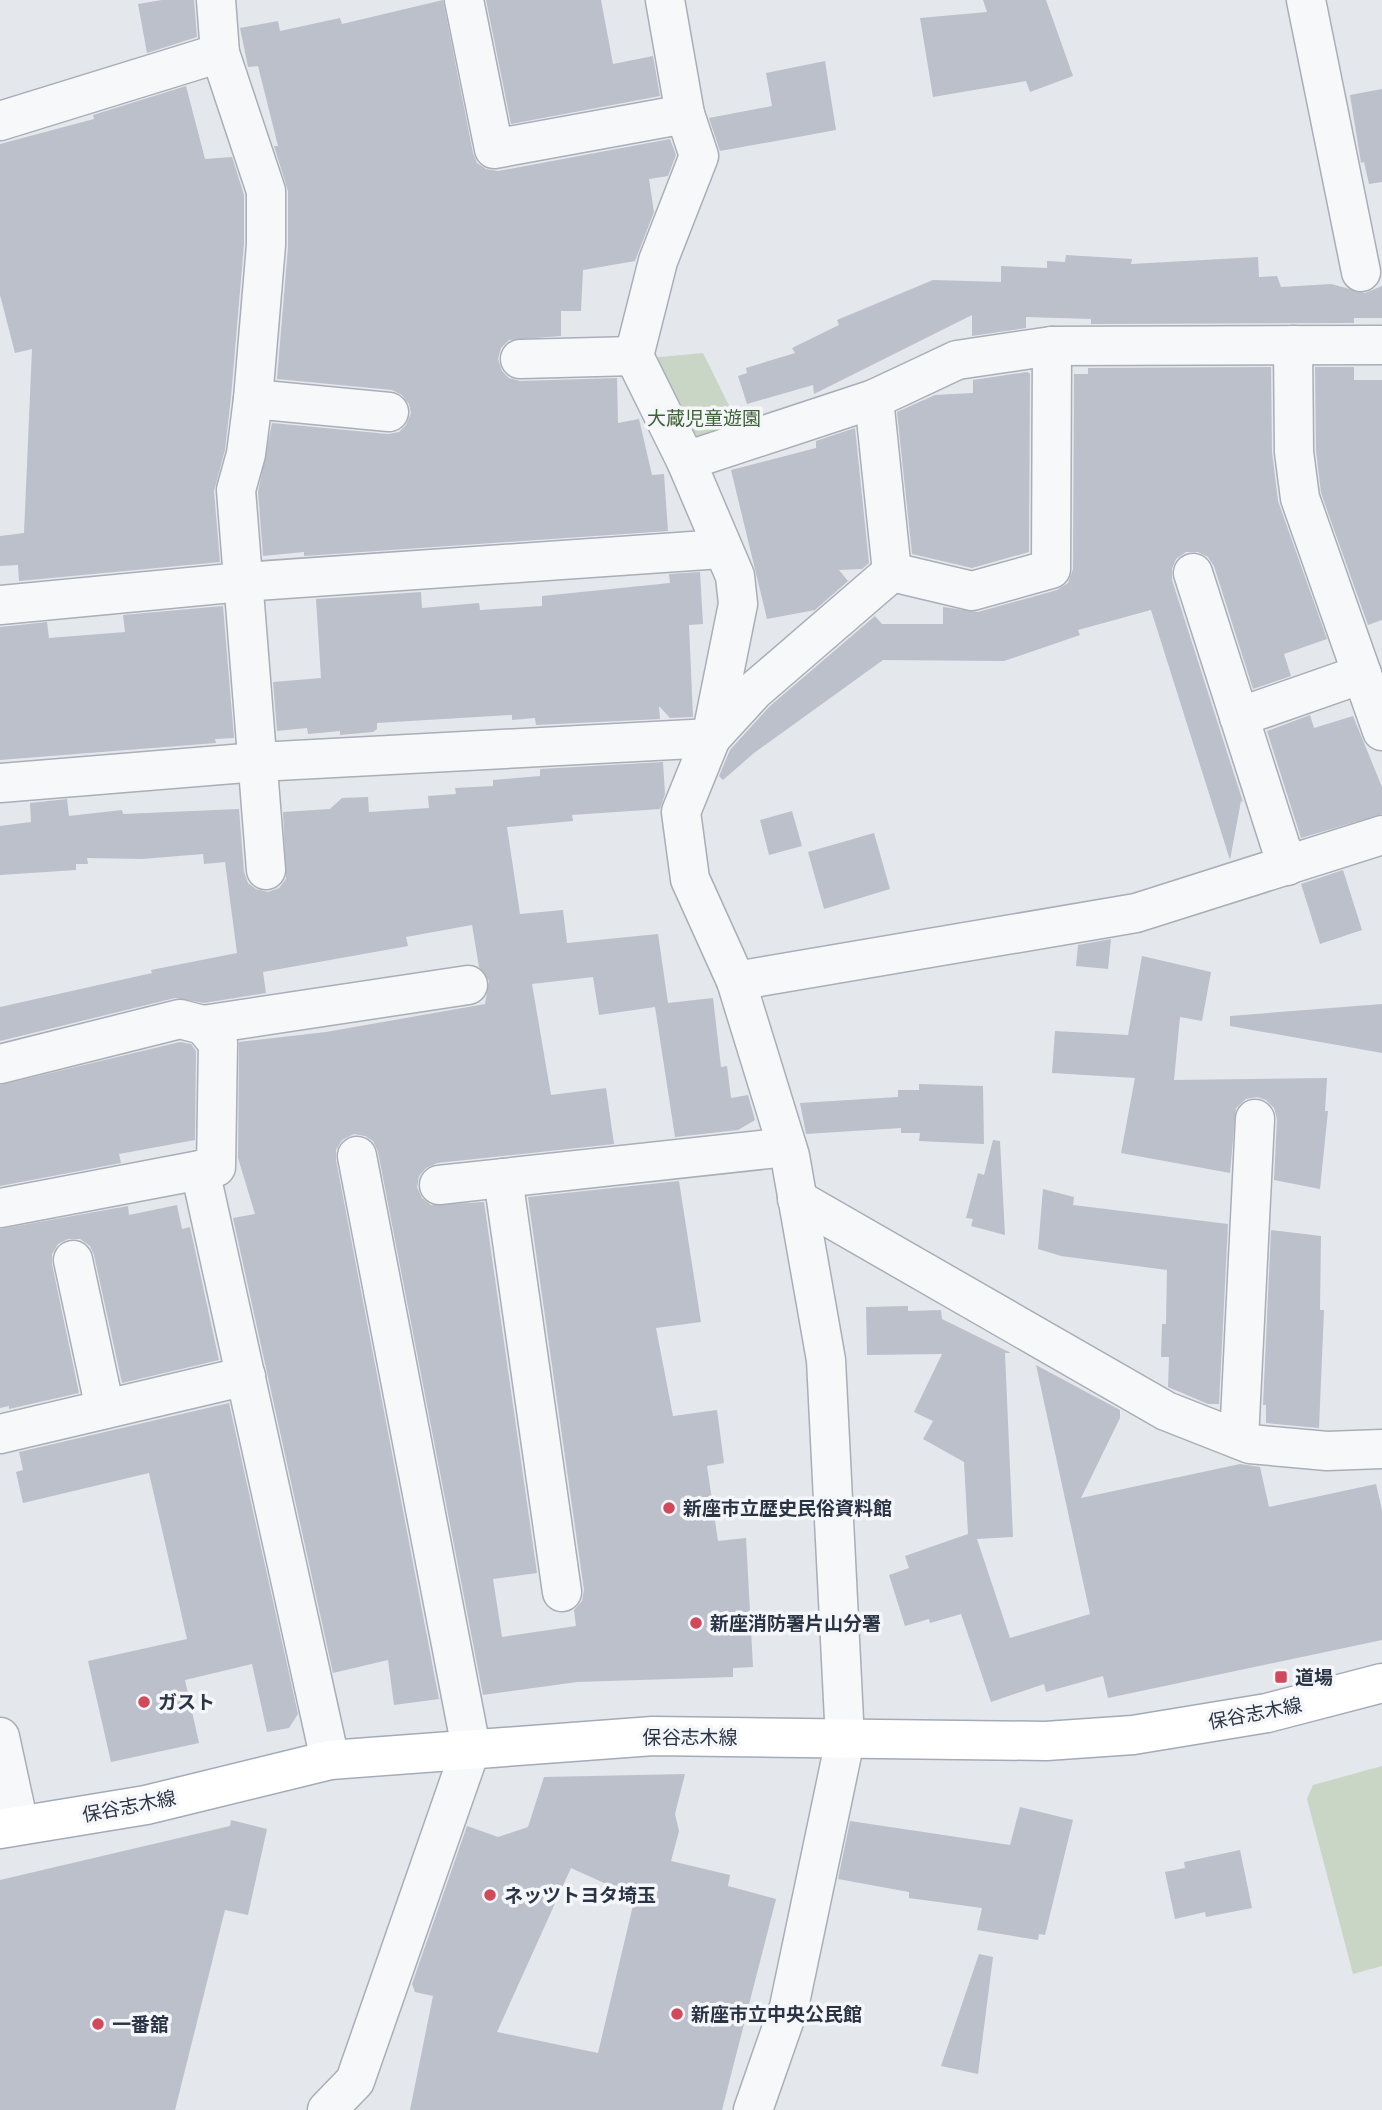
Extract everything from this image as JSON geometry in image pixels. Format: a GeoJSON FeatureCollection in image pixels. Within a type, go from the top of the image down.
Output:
{"type":"FeatureCollection","features":[{"type":"Feature","properties":{"kind":"main road","name":"保谷志木線"},"geometry":{"type":"LineString","coordinates":[[10,1827],[146,1805],[330,1760],[653,1736],[1046,1741],[1133,1735],[1267,1713],[1382,1683]]}},
{"type":"Feature","properties":{"kind":"street"},"geometry":{"type":"LineString","coordinates":[[216,0],[220,53],[266,191],[266,245],[253,399],[246,454],[236,490],[266,870]]}},
{"type":"Feature","properties":{"kind":"street"},"geometry":{"type":"LineString","coordinates":[[464,0],[494,149],[685,114]]}},
{"type":"Feature","properties":{"kind":"street"},"geometry":{"type":"LineString","coordinates":[[665,0],[685,114],[699,156],[658,261],[634,356],[686,461],[734,576],[738,604],[711,738],[681,812],[690,879],[736,981],[787,1147],[797,1199],[825,1360],[845,1740],[789,2007],[753,2110]]}},
{"type":"Feature","properties":{"kind":"street"},"geometry":{"type":"LineString","coordinates":[[1306,0],[1362,272]]}},
{"type":"Feature","properties":{"kind":"street"},"geometry":{"type":"LineString","coordinates":[[0,121],[220,53]]}},
{"type":"Feature","properties":{"kind":"street"},"geometry":{"type":"LineString","coordinates":[[1293,345],[1294,452],[1300,498],[1382,731]]}},
{"type":"Feature","properties":{"kind":"street"},"geometry":{"type":"LineString","coordinates":[[686,461],[874,399],[957,360],[1052,346],[1382,345]]}},
{"type":"Feature","properties":{"kind":"street"},"geometry":{"type":"LineString","coordinates":[[892,572],[972,591],[1051,569],[1052,346]]}},
{"type":"Feature","properties":{"kind":"street"},"geometry":{"type":"LineString","coordinates":[[520,359],[634,356]]}},
{"type":"Feature","properties":{"kind":"street"},"geometry":{"type":"LineString","coordinates":[[253,399],[389,412]]}},
{"type":"Feature","properties":{"kind":"street"},"geometry":{"type":"LineString","coordinates":[[874,399],[892,572]]}},
{"type":"Feature","properties":{"kind":"street"},"geometry":{"type":"LineString","coordinates":[[0,605],[242,582],[721,549]]}},
{"type":"Feature","properties":{"kind":"street"},"geometry":{"type":"LineString","coordinates":[[0,783],[258,762],[711,738],[755,690],[892,572]]}},
{"type":"Feature","properties":{"kind":"street"},"geometry":{"type":"LineString","coordinates":[[1193,573],[1287,866]]}},
{"type":"Feature","properties":{"kind":"street"},"geometry":{"type":"LineString","coordinates":[[1240,717],[1362,674]]}},
{"type":"Feature","properties":{"kind":"street"},"geometry":{"type":"LineString","coordinates":[[736,981],[1136,913],[1382,835]]}},
{"type":"Feature","properties":{"kind":"street"},"geometry":{"type":"LineString","coordinates":[[0,1064],[180,1019],[203,1025],[468,985]]}},
{"type":"Feature","properties":{"kind":"street"},"geometry":{"type":"LineString","coordinates":[[0,1208],[216,1167],[219,1043],[203,1025]]}},
{"type":"Feature","properties":{"kind":"street"},"geometry":{"type":"LineString","coordinates":[[1238,1439],[1255,1119]]}},
{"type":"Feature","properties":{"kind":"street"},"geometry":{"type":"LineString","coordinates":[[439,1185],[787,1147]]}},
{"type":"Feature","properties":{"kind":"street"},"geometry":{"type":"LineString","coordinates":[[327,2110],[355,2081],[471,1748],[357,1156]]}},
{"type":"Feature","properties":{"kind":"street"},"geometry":{"type":"LineString","coordinates":[[200,1170],[330,1760]]}},
{"type":"Feature","properties":{"kind":"street"},"geometry":{"type":"LineString","coordinates":[[503,1178],[562,1592]]}},
{"type":"Feature","properties":{"kind":"street"},"geometry":{"type":"LineString","coordinates":[[797,1199],[1166,1411],[1250,1444],[1327,1451],[1382,1449]]}},
{"type":"Feature","properties":{"kind":"street"},"geometry":{"type":"LineString","coordinates":[[73,1260],[105,1409]]}},
{"type":"Feature","properties":{"kind":"street"},"geometry":{"type":"LineString","coordinates":[[0,1434],[246,1376]]}},
{"type":"Feature","properties":{"kind":"street"},"geometry":{"type":"LineString","coordinates":[[0,1737],[10,1827]]}},
{"type":"Feature","properties":{"kind":"green space","name":"大蔵児童遊園"},"geometry":{"type":"Polygon","coordinates":[[[703,353],[743,434],[690,453],[649,358],[703,353]]]}},
{"type":"Feature","properties":{"kind":"green space"},"geometry":{"type":"Polygon","coordinates":[[[1382,1766],[1382,1966],[1353,1974],[1307,1799],[1313,1785],[1382,1766]]]}},
{"type":"Feature","properties":{"kind":"building"},"geometry":{"type":"Polygon","coordinates":[[[162,0],[194,0],[197,37],[147,53],[138,4],[162,0]]]}},
{"type":"Feature","properties":{"kind":"building"},"geometry":{"type":"Polygon","coordinates":[[[443,0],[473,153],[477,163],[486,169],[498,171],[670,139],[676,155],[668,176],[649,179],[654,212],[635,261],[583,270],[581,311],[561,311],[561,336],[509,340],[501,348],[498,359],[502,371],[509,378],[520,381],[617,378],[618,423],[639,419],[652,475],[664,474],[668,531],[304,556],[304,552],[263,556],[258,492],[272,423],[388,434],[399,432],[406,425],[411,413],[409,404],[402,395],[392,390],[277,379],[288,247],[288,191],[274,146],[278,146],[258,66],[248,67],[240,28],[278,21],[280,31],[340,18],[342,24],[443,0]]]}},
{"type":"Feature","properties":{"kind":"building"},"geometry":{"type":"Polygon","coordinates":[[[486,0],[601,0],[613,64],[653,56],[660,96],[511,124],[486,0]]]}},
{"type":"Feature","properties":{"kind":"building"},"geometry":{"type":"Polygon","coordinates":[[[983,0],[1046,0],[1073,76],[1030,92],[1026,81],[933,97],[920,18],[987,12],[983,0]]]}},
{"type":"Feature","properties":{"kind":"building"},"geometry":{"type":"Polygon","coordinates":[[[825,61],[836,130],[720,151],[709,118],[772,106],[766,73],[825,61]]]}},
{"type":"Feature","properties":{"kind":"building"},"geometry":{"type":"Polygon","coordinates":[[[186,86],[205,159],[232,157],[244,195],[244,244],[231,397],[225,450],[214,491],[220,562],[19,581],[18,565],[0,566],[0,536],[24,533],[32,349],[15,353],[0,295],[0,144],[94,119],[93,115],[186,86]]]}},
{"type":"Feature","properties":{"kind":"building"},"geometry":{"type":"Polygon","coordinates":[[[1382,89],[1382,182],[1369,184],[1364,162],[1361,163],[1350,95],[1382,89]]]}},
{"type":"Feature","properties":{"kind":"building"},"geometry":{"type":"Polygon","coordinates":[[[1066,255],[1132,259],[1131,264],[1258,257],[1259,277],[1277,276],[1281,287],[1331,284],[1365,293],[1382,286],[1382,318],[1354,318],[1354,323],[1091,324],[1091,319],[1026,317],[1026,328],[972,336],[972,315],[814,394],[813,385],[747,404],[738,376],[747,373],[746,368],[795,353],[792,348],[839,325],[837,320],[933,280],[1001,282],[1001,266],[1047,268],[1047,261],[1065,262],[1066,255]]]}},
{"type":"Feature","properties":{"kind":"building"},"geometry":{"type":"Polygon","coordinates":[[[1271,367],[1272,452],[1278,501],[1327,639],[1284,654],[1291,676],[1253,689],[1214,566],[1208,557],[1198,552],[1186,552],[1176,559],[1172,569],[1172,580],[1243,802],[1241,801],[1230,860],[1151,610],[1078,630],[1080,635],[1004,661],[883,660],[754,753],[723,780],[719,776],[730,750],[770,706],[875,616],[882,624],[943,624],[943,607],[978,612],[1057,590],[1068,583],[1073,569],[1074,374],[1088,374],[1088,368],[1271,367]]]}},
{"type":"Feature","properties":{"kind":"building"},"geometry":{"type":"Polygon","coordinates":[[[1315,367],[1354,367],[1354,380],[1382,380],[1382,620],[1368,625],[1321,493],[1316,450],[1315,367]]]}},
{"type":"Feature","properties":{"kind":"building"},"geometry":{"type":"Polygon","coordinates":[[[1027,372],[1030,374],[1029,552],[972,568],[912,554],[897,412],[935,395],[973,393],[973,380],[1027,372]]]}},
{"type":"Feature","properties":{"kind":"building"},"geometry":{"type":"Polygon","coordinates":[[[855,428],[869,563],[862,569],[839,570],[848,581],[815,610],[767,619],[731,470],[816,448],[816,441],[855,428]]]}},
{"type":"Feature","properties":{"kind":"building"},"geometry":{"type":"Polygon","coordinates":[[[700,572],[703,624],[689,625],[693,717],[670,718],[659,706],[660,719],[536,725],[535,718],[512,720],[512,715],[377,723],[377,729],[373,732],[340,735],[340,731],[308,734],[307,728],[277,731],[273,682],[321,678],[316,599],[421,592],[422,608],[479,603],[480,610],[542,606],[542,596],[670,583],[669,574],[700,572]]]}},
{"type":"Feature","properties":{"kind":"building"},"geometry":{"type":"Polygon","coordinates":[[[223,606],[234,738],[215,739],[216,743],[0,760],[0,627],[47,622],[49,638],[125,632],[123,615],[223,606]]]}},
{"type":"Feature","properties":{"kind":"building"},"geometry":{"type":"Polygon","coordinates":[[[1310,715],[1314,728],[1353,716],[1382,787],[1382,814],[1301,838],[1267,731],[1310,715]]]}},
{"type":"Feature","properties":{"kind":"building"},"geometry":{"type":"Polygon","coordinates":[[[663,762],[665,794],[660,809],[572,815],[573,821],[507,827],[520,914],[563,910],[567,943],[658,934],[668,1003],[713,998],[721,1067],[727,1066],[731,1098],[748,1095],[755,1120],[738,1130],[675,1137],[655,1007],[599,1015],[593,977],[532,984],[551,1095],[606,1088],[614,1144],[437,1163],[426,1168],[419,1176],[417,1187],[422,1198],[431,1205],[484,1202],[537,1573],[493,1579],[502,1637],[576,1626],[574,1610],[582,1601],[584,1590],[528,1197],[679,1181],[701,1322],[656,1328],[673,1416],[717,1410],[724,1463],[707,1466],[718,1541],[746,1538],[753,1667],[733,1668],[733,1677],[577,1682],[483,1695],[378,1152],[373,1141],[354,1134],[342,1140],[336,1150],[336,1160],[439,1699],[394,1705],[388,1660],[333,1673],[233,1218],[255,1214],[238,1158],[239,1042],[326,1032],[485,1004],[489,981],[479,967],[472,925],[406,937],[408,946],[263,972],[266,993],[204,1003],[175,998],[0,1041],[0,1007],[152,973],[151,970],[237,953],[225,862],[204,864],[203,854],[142,859],[87,858],[88,864],[76,864],[76,870],[0,875],[0,826],[31,822],[30,803],[67,799],[69,816],[122,810],[123,814],[239,809],[244,872],[248,883],[256,889],[268,892],[279,888],[286,879],[283,812],[330,809],[342,798],[368,797],[369,812],[429,808],[428,796],[456,794],[455,788],[493,786],[493,780],[540,776],[540,769],[663,762]]]}},
{"type":"Feature","properties":{"kind":"building"},"geometry":{"type":"Polygon","coordinates":[[[792,811],[802,846],[769,855],[760,820],[792,811]]]}},
{"type":"Feature","properties":{"kind":"building"},"geometry":{"type":"Polygon","coordinates":[[[874,833],[890,889],[824,909],[808,852],[874,833]]]}},
{"type":"Feature","properties":{"kind":"building"},"geometry":{"type":"Polygon","coordinates":[[[1343,870],[1362,930],[1320,944],[1301,884],[1343,870]]]}},
{"type":"Feature","properties":{"kind":"building"},"geometry":{"type":"Polygon","coordinates":[[[1111,939],[1108,969],[1076,966],[1078,945],[1111,939]]]}},
{"type":"Feature","properties":{"kind":"building"},"geometry":{"type":"Polygon","coordinates":[[[1142,956],[1211,972],[1202,1021],[1180,1017],[1174,1080],[1327,1078],[1325,1111],[1328,1111],[1320,1189],[1274,1180],[1277,1119],[1274,1108],[1266,1100],[1257,1097],[1246,1099],[1236,1108],[1230,1173],[1121,1153],[1135,1078],[1052,1073],[1055,1031],[1128,1035],[1142,956]]]}},
{"type":"Feature","properties":{"kind":"building"},"geometry":{"type":"Polygon","coordinates":[[[1382,1004],[1382,1053],[1230,1026],[1230,1016],[1382,1004]]]}},
{"type":"Feature","properties":{"kind":"building"},"geometry":{"type":"Polygon","coordinates":[[[180,1042],[191,1044],[196,1051],[195,1140],[119,1154],[121,1163],[0,1186],[0,1085],[180,1042]]]}},
{"type":"Feature","properties":{"kind":"building"},"geometry":{"type":"Polygon","coordinates":[[[919,1084],[983,1086],[984,1144],[919,1141],[920,1133],[901,1133],[901,1128],[806,1134],[800,1103],[898,1097],[898,1090],[919,1090],[919,1084]]]}},
{"type":"Feature","properties":{"kind":"building"},"geometry":{"type":"Polygon","coordinates":[[[993,1140],[1000,1141],[1005,1235],[971,1226],[973,1219],[966,1218],[978,1173],[984,1175],[993,1140]]]}},
{"type":"Feature","properties":{"kind":"building"},"geometry":{"type":"Polygon","coordinates":[[[1043,1189],[1074,1197],[1073,1205],[1228,1224],[1219,1404],[1208,1404],[1168,1387],[1169,1357],[1161,1357],[1162,1324],[1166,1324],[1167,1270],[1061,1256],[1038,1249],[1043,1189]]]}},
{"type":"Feature","properties":{"kind":"building"},"geometry":{"type":"Polygon","coordinates":[[[177,1205],[182,1229],[190,1227],[219,1360],[122,1383],[94,1255],[90,1246],[80,1239],[68,1239],[58,1244],[52,1254],[52,1264],[79,1393],[9,1409],[9,1406],[0,1408],[0,1229],[128,1206],[129,1215],[177,1205]]]}},
{"type":"Feature","properties":{"kind":"building"},"geometry":{"type":"Polygon","coordinates":[[[1271,1230],[1321,1236],[1320,1310],[1324,1310],[1319,1428],[1266,1423],[1266,1405],[1263,1405],[1271,1230]]]}},
{"type":"Feature","properties":{"kind":"building"},"geometry":{"type":"Polygon","coordinates":[[[908,1306],[908,1311],[941,1310],[942,1319],[1011,1353],[1005,1353],[1013,1537],[977,1539],[1010,1638],[1090,1614],[1036,1365],[1120,1410],[1120,1418],[1081,1498],[1240,1464],[1260,1467],[1269,1507],[1376,1484],[1382,1510],[1382,1640],[1108,1698],[1103,1676],[1046,1692],[1044,1684],[991,1702],[961,1614],[930,1623],[929,1619],[905,1626],[889,1575],[909,1568],[905,1556],[968,1534],[964,1462],[923,1439],[933,1421],[914,1412],[942,1354],[867,1355],[866,1307],[908,1306]]]}},
{"type":"Feature","properties":{"kind":"building"},"geometry":{"type":"Polygon","coordinates":[[[229,1403],[298,1714],[289,1728],[267,1732],[252,1664],[185,1680],[199,1743],[111,1762],[88,1661],[187,1639],[149,1473],[23,1503],[16,1472],[23,1470],[19,1452],[229,1403]]]}},
{"type":"Feature","properties":{"kind":"building"},"geometry":{"type":"Polygon","coordinates":[[[685,1774],[675,1814],[679,1831],[671,1861],[730,1875],[728,1886],[776,1899],[722,2110],[410,2110],[433,1996],[415,1992],[412,1984],[467,1826],[498,1837],[528,1827],[544,1777],[685,1774]],[[571,1868],[497,2032],[598,2053],[635,1897],[571,1868]]]}},
{"type":"Feature","properties":{"kind":"building"},"geometry":{"type":"Polygon","coordinates":[[[1020,1807],[1073,1820],[1045,1935],[1039,1934],[1038,1940],[977,1930],[982,1908],[909,1898],[909,1892],[838,1879],[850,1821],[1010,1845],[1020,1807]]]}},
{"type":"Feature","properties":{"kind":"building","name":"一番舘"},"geometry":{"type":"Polygon","coordinates":[[[231,1820],[267,1829],[248,1915],[225,1910],[175,2110],[0,2110],[0,1880],[230,1826],[231,1820]]]}},
{"type":"Feature","properties":{"kind":"building"},"geometry":{"type":"Polygon","coordinates":[[[1240,1850],[1252,1908],[1206,1917],[1205,1912],[1175,1919],[1165,1872],[1185,1868],[1184,1862],[1240,1850]]]}},
{"type":"Feature","properties":{"kind":"building"},"geometry":{"type":"Polygon","coordinates":[[[979,1954],[993,1957],[978,2074],[941,2066],[979,1954]]]}},
{"type":"Feature","properties":{"kind":"place","name":"新座市立歴史民俗資料館"},"geometry":{"type":"Point","coordinates":[669,1508]}},
{"type":"Feature","properties":{"kind":"place","name":"新座消防署片山分署"},"geometry":{"type":"Point","coordinates":[696,1623]}},
{"type":"Feature","properties":{"kind":"place","name":"道場"},"geometry":{"type":"Point","coordinates":[1281,1677]}},
{"type":"Feature","properties":{"kind":"place","name":"ガスト"},"geometry":{"type":"Point","coordinates":[144,1702]}},
{"type":"Feature","properties":{"kind":"place","name":"ネッツトヨタ埼玉"},"geometry":{"type":"Point","coordinates":[490,1895]}},
{"type":"Feature","properties":{"kind":"place","name":"新座市立中央公民館"},"geometry":{"type":"Point","coordinates":[677,2014]}},
{"type":"Feature","properties":{"kind":"place","name":"一番舘"},"geometry":{"type":"Point","coordinates":[98,2024]}}]}
